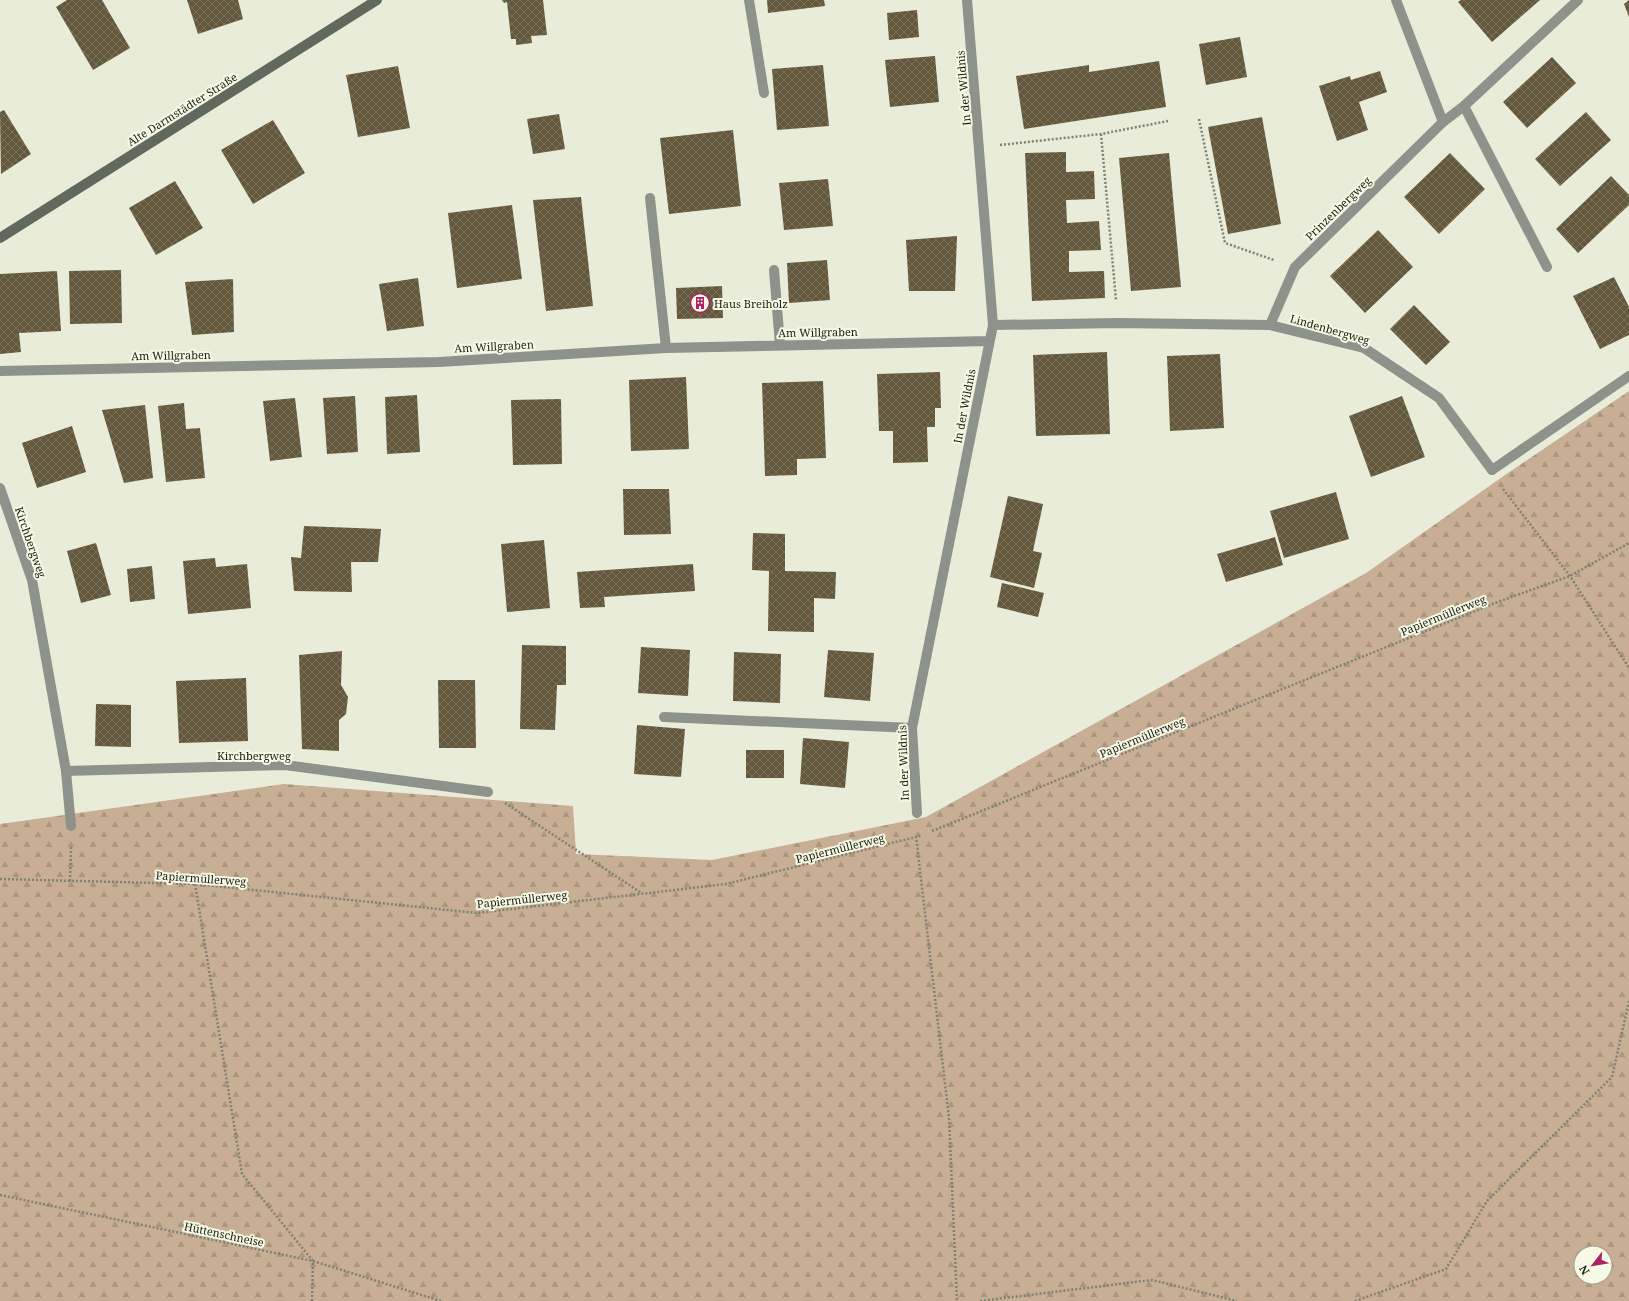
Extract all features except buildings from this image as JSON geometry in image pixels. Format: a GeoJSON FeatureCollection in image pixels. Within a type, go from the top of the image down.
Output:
{"type":"FeatureCollection","features":[{"type":"Feature","properties":{"kind":"street","name":"Alte Darmstädter Straße"},"geometry":{"type":"LineString","coordinates":[[0,238],[377,0]]}},
{"type":"Feature","properties":{"kind":"street"},"geometry":{"type":"LineString","coordinates":[[749,0],[764,93]]}},
{"type":"Feature","properties":{"kind":"street","name":"In der Wildnis"},"geometry":{"type":"LineString","coordinates":[[917,813],[912,728],[993,325],[968,0]]}},
{"type":"Feature","properties":{"kind":"street"},"geometry":{"type":"LineString","coordinates":[[1396,0],[1443,122]]}},
{"type":"Feature","properties":{"kind":"street","name":"Prinzenbergweg"},"geometry":{"type":"LineString","coordinates":[[1270,325],[1295,267],[1443,122],[1464,106],[1578,0]]}},
{"type":"Feature","properties":{"kind":"street"},"geometry":{"type":"LineString","coordinates":[[1464,106],[1547,267]]}},
{"type":"Feature","properties":{"kind":"street"},"geometry":{"type":"LineString","coordinates":[[650,198],[666,348]]}},
{"type":"Feature","properties":{"kind":"street"},"geometry":{"type":"LineString","coordinates":[[774,270],[780,345]]}},
{"type":"Feature","properties":{"kind":"street","name":"Lindenbergweg"},"geometry":{"type":"LineString","coordinates":[[993,325],[1118,323],[1270,325],[1364,348],[1439,398],[1492,470]]}},
{"type":"Feature","properties":{"kind":"street","name":"Am Willgraben"},"geometry":{"type":"LineString","coordinates":[[0,371],[439,362],[666,348],[989,341]]}},
{"type":"Feature","properties":{"kind":"street"},"geometry":{"type":"LineString","coordinates":[[1492,470],[1629,376]]}},
{"type":"Feature","properties":{"kind":"street","name":"Kirchbergweg"},"geometry":{"type":"LineString","coordinates":[[0,488],[32,580],[66,771],[71,826]]}},
{"type":"Feature","properties":{"kind":"street"},"geometry":{"type":"LineString","coordinates":[[664,717],[912,728]]}},
{"type":"Feature","properties":{"kind":"street","name":"Kirchbergweg"},"geometry":{"type":"LineString","coordinates":[[66,771],[285,766],[488,792]]}},
{"type":"Feature","properties":{"kind":"path"},"geometry":{"type":"LineString","coordinates":[[1200,119],[1225,243],[1295,267]]}},
{"type":"Feature","properties":{"kind":"path"},"geometry":{"type":"LineString","coordinates":[[980,148],[1100,134],[1168,121]]}},
{"type":"Feature","properties":{"kind":"path"},"geometry":{"type":"LineString","coordinates":[[1100,134],[1118,323]]}},
{"type":"Feature","properties":{"kind":"path"},"geometry":{"type":"LineString","coordinates":[[1492,470],[1506,495],[1570,576],[1629,668]]}},
{"type":"Feature","properties":{"kind":"path","name":"Papiermüllerweg"},"geometry":{"type":"LineString","coordinates":[[930,832],[1495,603],[1570,576],[1629,542]]}},
{"type":"Feature","properties":{"kind":"path"},"geometry":{"type":"LineString","coordinates":[[488,792],[642,894]]}},
{"type":"Feature","properties":{"kind":"path"},"geometry":{"type":"LineString","coordinates":[[70,881],[71,826]]}},
{"type":"Feature","properties":{"kind":"path","name":"Papiermüllerweg"},"geometry":{"type":"LineString","coordinates":[[0,879],[195,884],[476,913],[726,884],[923,834]]}},
{"type":"Feature","properties":{"kind":"path"},"geometry":{"type":"LineString","coordinates":[[916,837],[949,1118],[958,1301]]}},
{"type":"Feature","properties":{"kind":"path"},"geometry":{"type":"LineString","coordinates":[[195,884],[242,1174],[314,1261],[312,1301]]}},
{"type":"Feature","properties":{"kind":"path"},"geometry":{"type":"LineString","coordinates":[[1355,1301],[1446,1269],[1487,1201],[1612,1077],[1629,1001]]}},
{"type":"Feature","properties":{"kind":"path","name":"Hüttenschneise"},"geometry":{"type":"LineString","coordinates":[[0,1195],[314,1261],[441,1301]]}},
{"type":"Feature","properties":{"kind":"path"},"geometry":{"type":"LineString","coordinates":[[980,1301],[1152,1280],[1237,1301]]}},
{"type":"Feature","properties":{"kind":"green space"},"geometry":{"type":"Polygon","coordinates":[[[1629,391],[1629,1301],[0,1301],[0,824],[284,784],[573,806],[576,854],[712,860],[926,817],[1366,573],[1505,475],[1629,391]]]}},
{"type":"Feature","properties":{"kind":"place","name":"Haus Breiholz"},"geometry":{"type":"Point","coordinates":[700,303]}}]}
